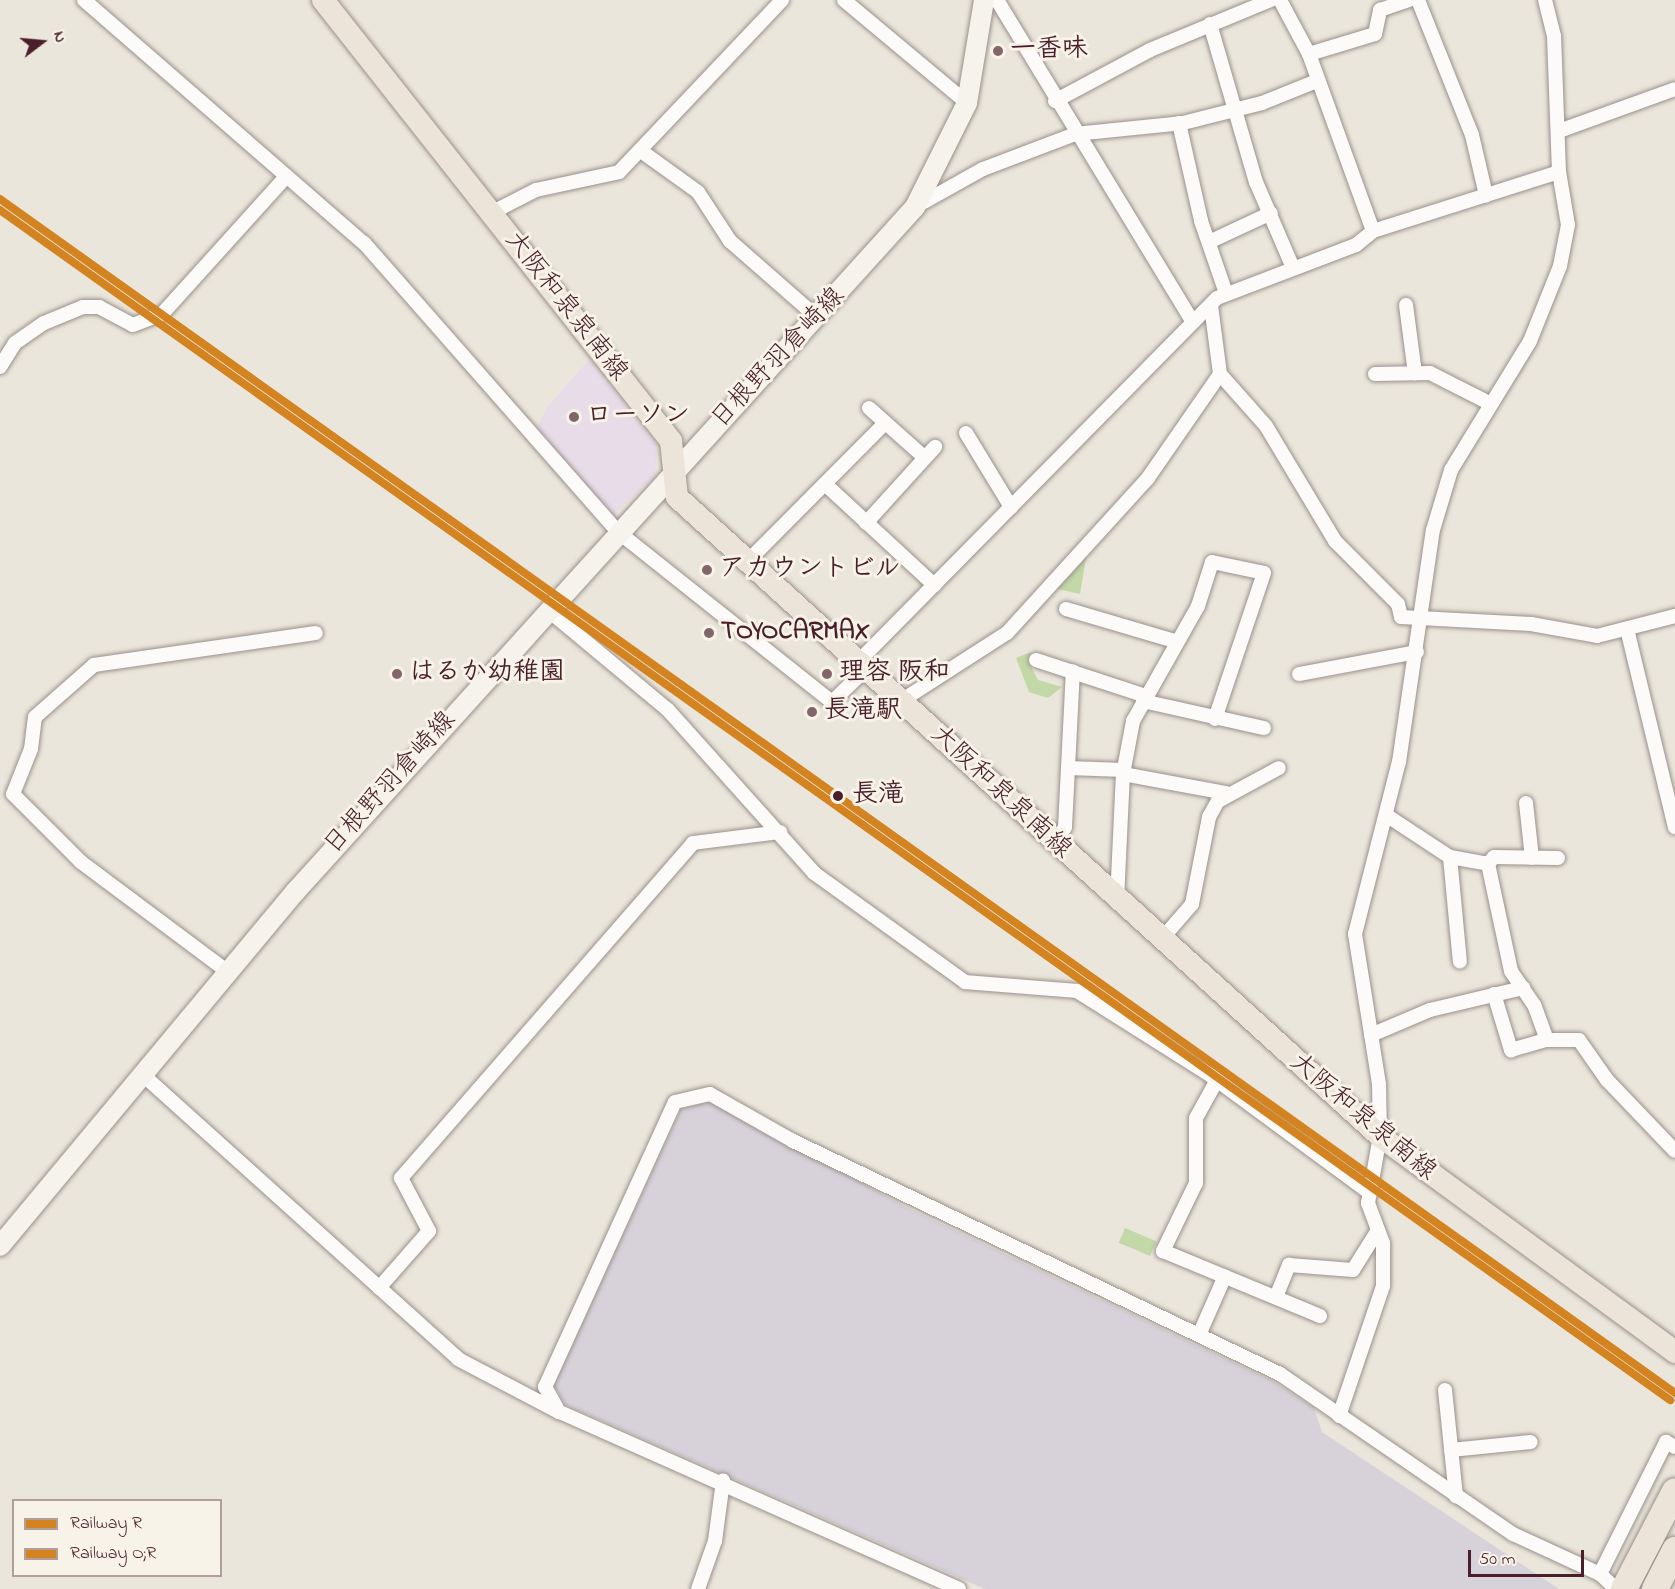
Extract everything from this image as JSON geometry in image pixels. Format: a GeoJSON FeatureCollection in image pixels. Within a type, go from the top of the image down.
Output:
{"type":"FeatureCollection","features":[{"type":"Feature","properties":{"kind":"highway"},"geometry":{"type":"LineString","coordinates":[[1624,1589],[1675,1491]]}},
{"type":"Feature","properties":{"kind":"highway"},"geometry":{"type":"LineString","coordinates":[[1655,1589],[1675,1550]]}},
{"type":"Feature","properties":{"kind":"main road","name":"大阪和泉泉南線"},"geometry":{"type":"LineString","coordinates":[[323,0],[671,441],[672,474],[677,497],[1117,902],[1380,1136],[1675,1352]]}},
{"type":"Feature","properties":{"kind":"main road","name":"日根野羽倉崎線"},"geometry":{"type":"LineString","coordinates":[[0,1246],[228,972],[617,531],[818,318],[915,207],[967,103],[984,0]]}},
{"type":"Feature","properties":{"kind":"street"},"geometry":{"type":"LineString","coordinates":[[491,213],[536,190],[619,172],[782,0]]}},
{"type":"Feature","properties":{"kind":"street"},"geometry":{"type":"LineString","coordinates":[[844,0],[967,103]]}},
{"type":"Feature","properties":{"kind":"street"},"geometry":{"type":"LineString","coordinates":[[997,0],[1075,134],[1193,322]]}},
{"type":"Feature","properties":{"kind":"street"},"geometry":{"type":"LineString","coordinates":[[1055,101],[1210,24],[1241,6],[1270,0]]}},
{"type":"Feature","properties":{"kind":"street"},"geometry":{"type":"LineString","coordinates":[[1280,0],[1309,54],[1373,231]]}},
{"type":"Feature","properties":{"kind":"street"},"geometry":{"type":"LineString","coordinates":[[1309,54],[1375,34],[1378,5],[1409,0]]}},
{"type":"Feature","properties":{"kind":"street"},"geometry":{"type":"LineString","coordinates":[[1418,0],[1472,135],[1486,195]]}},
{"type":"Feature","properties":{"kind":"street"},"geometry":{"type":"LineString","coordinates":[[1340,1416],[1383,1286],[1378,1230],[1370,1193],[1380,1136],[1371,1035],[1355,934],[1386,815],[1417,652],[1433,530],[1451,470],[1530,341],[1560,266],[1568,225],[1559,172],[1554,36],[1545,0]]}},
{"type":"Feature","properties":{"kind":"street"},"geometry":{"type":"LineString","coordinates":[[87,1],[364,243],[617,531],[832,702],[934,585],[1193,322],[1226,293],[1356,245],[1373,231],[1559,172]]}},
{"type":"Feature","properties":{"kind":"street"},"geometry":{"type":"LineString","coordinates":[[1210,24],[1271,213],[1293,268]]}},
{"type":"Feature","properties":{"kind":"street"},"geometry":{"type":"LineString","coordinates":[[915,207],[983,169],[1075,134],[1179,123],[1236,110],[1317,81]]}},
{"type":"Feature","properties":{"kind":"street"},"geometry":{"type":"LineString","coordinates":[[1559,131],[1675,89]]}},
{"type":"Feature","properties":{"kind":"street"},"geometry":{"type":"LineString","coordinates":[[1179,123],[1226,293]]}},
{"type":"Feature","properties":{"kind":"street"},"geometry":{"type":"LineString","coordinates":[[640,151],[698,192],[730,241],[818,318]]}},
{"type":"Feature","properties":{"kind":"street"},"geometry":{"type":"LineString","coordinates":[[2,361],[15,343],[44,323],[83,308],[99,306],[133,325],[162,314],[286,177]]}},
{"type":"Feature","properties":{"kind":"street"},"geometry":{"type":"LineString","coordinates":[[1211,241],[1271,213]]}},
{"type":"Feature","properties":{"kind":"street"},"geometry":{"type":"LineString","coordinates":[[1406,305],[1415,373]]}},
{"type":"Feature","properties":{"kind":"street"},"geometry":{"type":"LineString","coordinates":[[1211,306],[1220,374],[1266,426],[1335,541],[1398,604],[1401,617],[1422,620],[1531,624],[1597,636],[1675,616]]}},
{"type":"Feature","properties":{"kind":"street"},"geometry":{"type":"LineString","coordinates":[[1375,374],[1430,373],[1491,404]]}},
{"type":"Feature","properties":{"kind":"street"},"geometry":{"type":"LineString","coordinates":[[901,701],[1007,633],[1121,510],[1220,374]]}},
{"type":"Feature","properties":{"kind":"street"},"geometry":{"type":"LineString","coordinates":[[869,408],[924,457]]}},
{"type":"Feature","properties":{"kind":"street"},"geometry":{"type":"LineString","coordinates":[[748,561],[885,423]]}},
{"type":"Feature","properties":{"kind":"street"},"geometry":{"type":"LineString","coordinates":[[966,434],[1011,507]]}},
{"type":"Feature","properties":{"kind":"street"},"geometry":{"type":"LineString","coordinates":[[866,523],[935,447]]}},
{"type":"Feature","properties":{"kind":"street"},"geometry":{"type":"LineString","coordinates":[[825,484],[934,585]]}},
{"type":"Feature","properties":{"kind":"street"},"geometry":{"type":"LineString","coordinates":[[1117,902],[1124,772],[1133,721],[1175,641],[1198,606],[1212,562],[1264,573],[1215,719]]}},
{"type":"Feature","properties":{"kind":"street"},"geometry":{"type":"LineString","coordinates":[[1066,609],[1175,641]]}},
{"type":"Feature","properties":{"kind":"street"},"geometry":{"type":"LineString","coordinates":[[548,610],[668,710],[780,832],[814,873],[965,982],[1077,991],[1217,1080],[1370,1193]]}},
{"type":"Feature","properties":{"kind":"street"},"geometry":{"type":"LineString","coordinates":[[1627,629],[1675,828]]}},
{"type":"Feature","properties":{"kind":"street"},"geometry":{"type":"LineString","coordinates":[[228,972],[81,862],[13,794],[31,748],[35,717],[94,665],[316,633]]}},
{"type":"Feature","properties":{"kind":"street"},"geometry":{"type":"LineString","coordinates":[[1299,674],[1417,652]]}},
{"type":"Feature","properties":{"kind":"street"},"geometry":{"type":"LineString","coordinates":[[1036,660],[1073,671],[1145,699],[1215,719],[1264,728]]}},
{"type":"Feature","properties":{"kind":"street"},"geometry":{"type":"LineString","coordinates":[[1054,843],[1065,827],[1073,671]]}},
{"type":"Feature","properties":{"kind":"street"},"geometry":{"type":"LineString","coordinates":[[1068,768],[1124,772],[1226,793]]}},
{"type":"Feature","properties":{"kind":"street"},"geometry":{"type":"LineString","coordinates":[[1160,941],[1192,904],[1209,816],[1226,793],[1279,768]]}},
{"type":"Feature","properties":{"kind":"street"},"geometry":{"type":"LineString","coordinates":[[1526,803],[1532,858]]}},
{"type":"Feature","properties":{"kind":"street"},"geometry":{"type":"LineString","coordinates":[[1386,815],[1450,857],[1488,864]]}},
{"type":"Feature","properties":{"kind":"street"},"geometry":{"type":"LineString","coordinates":[[379,1288],[426,1240],[429,1231],[401,1178],[693,843],[780,832]]}},
{"type":"Feature","properties":{"kind":"street"},"geometry":{"type":"LineString","coordinates":[[1450,857],[1460,962]]}},
{"type":"Feature","properties":{"kind":"street"},"geometry":{"type":"LineString","coordinates":[[1488,864],[1494,857],[1558,858]]}},
{"type":"Feature","properties":{"kind":"street"},"geometry":{"type":"LineString","coordinates":[[1488,864],[1511,971],[1523,988],[1547,1040]]}},
{"type":"Feature","properties":{"kind":"street"},"geometry":{"type":"LineString","coordinates":[[1371,1035],[1430,1010],[1523,988]]}},
{"type":"Feature","properties":{"kind":"street"},"geometry":{"type":"LineString","coordinates":[[1494,994],[1511,1050],[1547,1040],[1579,1040],[1607,1080],[1675,1148]]}},
{"type":"Feature","properties":{"kind":"street"},"geometry":{"type":"LineString","coordinates":[[142,1074],[473,1371],[559,1412],[723,1481],[959,1589]]}},
{"type":"Feature","properties":{"kind":"street"},"geometry":{"type":"LineString","coordinates":[[1217,1080],[1196,1118],[1196,1183],[1163,1251],[1320,1316]]}},
{"type":"Feature","properties":{"kind":"street"},"geometry":{"type":"LineString","coordinates":[[559,1412],[545,1387],[675,1102],[710,1094],[793,1141],[1280,1374],[1513,1534],[1600,1574],[1616,1589]]}},
{"type":"Feature","properties":{"kind":"street"},"geometry":{"type":"LineString","coordinates":[[1275,1298],[1289,1266],[1353,1270],[1378,1230]]}},
{"type":"Feature","properties":{"kind":"street"},"geometry":{"type":"LineString","coordinates":[[1198,1335],[1225,1276]]}},
{"type":"Feature","properties":{"kind":"street"},"geometry":{"type":"LineString","coordinates":[[1445,1390],[1456,1496]]}},
{"type":"Feature","properties":{"kind":"street"},"geometry":{"type":"LineString","coordinates":[[1451,1450],[1531,1442]]}},
{"type":"Feature","properties":{"kind":"street"},"geometry":{"type":"LineString","coordinates":[[1600,1574],[1666,1442],[1675,1447]]}},
{"type":"Feature","properties":{"kind":"street"},"geometry":{"type":"LineString","coordinates":[[698,1589],[715,1541],[723,1481]]}},
{"type":"Feature","properties":{"kind":"shaded area"},"geometry":{"type":"Polygon","coordinates":[[[590,359],[657,445],[655,476],[612,516],[536,429],[547,407],[590,359]]]}},
{"type":"Feature","properties":{"kind":"shaded area"},"geometry":{"type":"Polygon","coordinates":[[[710,1101],[906,1207],[1276,1383],[1314,1408],[1322,1432],[1559,1589],[985,1589],[566,1405],[554,1386],[681,1109],[710,1101]]]}},
{"type":"Feature","properties":{"kind":"green space"},"geometry":{"type":"Polygon","coordinates":[[[1086,558],[1080,594],[1057,589],[1086,558]]]}},
{"type":"Feature","properties":{"kind":"green space"},"geometry":{"type":"Polygon","coordinates":[[[1031,652],[1028,661],[1038,680],[1062,687],[1048,698],[1029,692],[1016,658],[1031,652]]]}},
{"type":"Feature","properties":{"kind":"green space"},"geometry":{"type":"Polygon","coordinates":[[[1125,1228],[1156,1241],[1150,1256],[1119,1243],[1125,1228]]]}},
{"type":"Feature","properties":{"kind":"rail line","name":"R"},"geometry":{"type":"LineString","coordinates":[[0,199],[1675,1393]]}},
{"type":"Feature","properties":{"kind":"rail line","name":"O;R"},"geometry":{"type":"LineString","coordinates":[[0,210],[1670,1400]]}},
{"type":"Feature","properties":{"kind":"place","name":"一香味"},"geometry":{"type":"Point","coordinates":[998,51]}},
{"type":"Feature","properties":{"kind":"place","name":"ローソン"},"geometry":{"type":"Point","coordinates":[574,417]}},
{"type":"Feature","properties":{"kind":"place","name":"アカウントビル"},"geometry":{"type":"Point","coordinates":[707,570]}},
{"type":"Feature","properties":{"kind":"place","name":"TOYOCARMAX"},"geometry":{"type":"Point","coordinates":[709,633]}},
{"type":"Feature","properties":{"kind":"place","name":"はるか幼稚園"},"geometry":{"type":"Point","coordinates":[397,674]}},
{"type":"Feature","properties":{"kind":"place","name":"理容 阪和"},"geometry":{"type":"Point","coordinates":[827,674]}},
{"type":"Feature","properties":{"kind":"place","name":"長滝駅"},"geometry":{"type":"Point","coordinates":[812,712]}},
{"type":"Feature","properties":{"kind":"place","name":"長滝"},"geometry":{"type":"Point","coordinates":[838,796]}}]}
